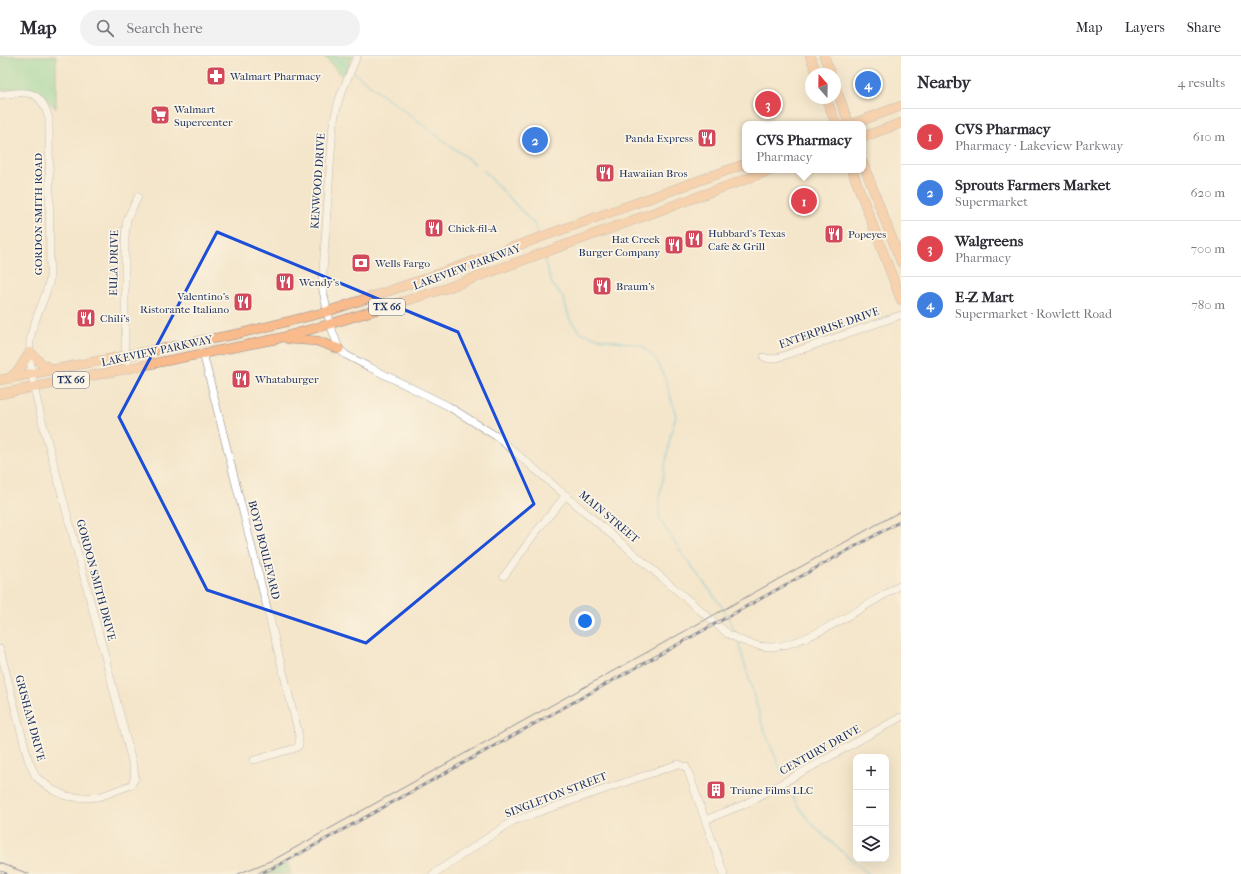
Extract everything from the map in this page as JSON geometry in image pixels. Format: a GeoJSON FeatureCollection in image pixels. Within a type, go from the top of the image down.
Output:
{"type":"FeatureCollection","features":[{"type":"Feature","properties":{"kind":"main road"},"geometry":{"type":"LineString","coordinates":[[810,56],[815,68]]}},
{"type":"Feature","properties":{"kind":"main road"},"geometry":{"type":"LineString","coordinates":[[824,56],[829,68]]}},
{"type":"Feature","properties":{"kind":"main road"},"geometry":{"type":"LineString","coordinates":[[841,100],[850,121]]}},
{"type":"Feature","properties":{"kind":"main road"},"geometry":{"type":"LineString","coordinates":[[828,104],[835,121]]}},
{"type":"Feature","properties":{"kind":"main road"},"geometry":{"type":"LineString","coordinates":[[859,121],[901,106]]}},
{"type":"Feature","properties":{"kind":"main road"},"geometry":{"type":"LineString","coordinates":[[866,135],[901,123]]}},
{"type":"Feature","properties":{"kind":"main road","name":"LAKEVIEW PARKWAY"},"geometry":{"type":"LineString","coordinates":[[0,380],[270,327],[326,312],[479,260],[742,165]]}},
{"type":"Feature","properties":{"kind":"main road"},"geometry":{"type":"LineString","coordinates":[[866,171],[901,262]]}},
{"type":"Feature","properties":{"kind":"main road","name":"LAKEVIEW PARKWAY"},"geometry":{"type":"LineString","coordinates":[[0,394],[276,339],[330,324],[438,292],[763,173]]}},
{"type":"Feature","properties":{"kind":"main road"},"geometry":{"type":"LineString","coordinates":[[853,173],[901,300]]}},
{"type":"Feature","properties":{"kind":"main road"},"geometry":{"type":"LineString","coordinates":[[704,179],[710,192]]}},
{"type":"Feature","properties":{"kind":"main road"},"geometry":{"type":"LineString","coordinates":[[601,216],[606,230]]}},
{"type":"Feature","properties":{"kind":"main road"},"geometry":{"type":"LineString","coordinates":[[479,260],[484,274]]}},
{"type":"Feature","properties":{"kind":"main road"},"geometry":{"type":"LineString","coordinates":[[276,339],[317,341],[339,349]]}},
{"type":"Feature","properties":{"kind":"main road"},"geometry":{"type":"LineString","coordinates":[[199,341],[203,353]]}},
{"type":"Feature","properties":{"kind":"main road"},"geometry":{"type":"LineString","coordinates":[[10,378],[20,368],[30,352],[42,364],[54,370]]}},
{"type":"Feature","properties":{"kind":"street","name":"KENWOOD DRIVE"},"geometry":{"type":"LineString","coordinates":[[326,312],[322,286],[333,124],[337,106],[357,56]]}},
{"type":"Feature","properties":{"kind":"street","name":"GORDON SMITH ROAD"},"geometry":{"type":"LineString","coordinates":[[0,95],[22,92],[37,96],[47,112],[49,134],[50,278],[48,290],[35,322],[30,341],[35,387]]}},
{"type":"Feature","properties":{"kind":"street","name":"EULA DRIVE"},"geometry":{"type":"LineString","coordinates":[[129,369],[126,356],[124,236],[127,218],[138,197]]}},
{"type":"Feature","properties":{"kind":"street"},"geometry":{"type":"LineString","coordinates":[[326,312],[339,349]]}},
{"type":"Feature","properties":{"kind":"street","name":"ENTERPRISE DRIVE"},"geometry":{"type":"LineString","coordinates":[[764,357],[769,359],[777,358],[901,315]]}},
{"type":"Feature","properties":{"kind":"street","name":"MAIN STREET"},"geometry":{"type":"LineString","coordinates":[[339,349],[346,355],[423,393],[473,420],[510,446],[728,634],[748,643],[771,647],[800,640],[815,634],[901,585]]}},
{"type":"Feature","properties":{"kind":"street","name":"BOYD BOULEVARD"},"geometry":{"type":"LineString","coordinates":[[203,353],[299,734],[299,745],[292,750],[254,760]]}},
{"type":"Feature","properties":{"kind":"street","name":"GORDON SMITH DRIVE"},"geometry":{"type":"LineString","coordinates":[[35,387],[135,778]]}},
{"type":"Feature","properties":{"kind":"street"},"geometry":{"type":"LineString","coordinates":[[504,576],[536,532],[566,495]]}},
{"type":"Feature","properties":{"kind":"street","name":"GRISHAM DRIVE"},"geometry":{"type":"LineString","coordinates":[[0,649],[28,759],[36,777],[53,790],[66,796],[82,798],[99,797],[128,787],[134,782],[135,778]]}},
{"type":"Feature","properties":{"kind":"street","name":"CENTURY DRIVE"},"geometry":{"type":"LineString","coordinates":[[705,820],[745,804],[901,717]]}},
{"type":"Feature","properties":{"kind":"street","name":"SINGLETON STREET"},"geometry":{"type":"LineString","coordinates":[[432,874],[513,821],[675,764],[682,765],[688,771],[705,820]]}},
{"type":"Feature","properties":{"kind":"street"},"geometry":{"type":"LineString","coordinates":[[705,820],[724,874]]}},
{"type":"Feature","properties":{"kind":"highlighted area"},"geometry":{"type":"Polygon","coordinates":[[[217,232],[458,332],[534,504],[366,643],[207,590],[119,417],[217,232]]]}},
{"type":"Feature","properties":{"kind":"green space"},"geometry":{"type":"Polygon","coordinates":[[[0,56],[56,56],[56,109],[41,93],[30,88],[0,90],[0,56]]]}},
{"type":"Feature","properties":{"kind":"green space"},"geometry":{"type":"Polygon","coordinates":[[[324,56],[353,56],[343,77],[324,56]]]}},
{"type":"Feature","properties":{"kind":"green space"},"geometry":{"type":"Polygon","coordinates":[[[287,862],[291,874],[260,874],[287,862]]]}},
{"type":"Feature","properties":{"kind":"waterway"},"geometry":{"type":"LineString","coordinates":[[333,56],[349,69]]}},
{"type":"Feature","properties":{"kind":"waterway"},"geometry":{"type":"LineString","coordinates":[[353,72],[475,164]]}},
{"type":"Feature","properties":{"kind":"waterway"},"geometry":{"type":"LineString","coordinates":[[483,170],[533,223],[538,231]]}},
{"type":"Feature","properties":{"kind":"waterway"},"geometry":{"type":"LineString","coordinates":[[544,259],[552,284],[563,297],[570,320],[580,332],[598,338],[641,345],[655,358],[665,377],[676,416],[671,433],[659,500],[659,518],[677,546]]}},
{"type":"Feature","properties":{"kind":"waterway"},"geometry":{"type":"LineString","coordinates":[[679,549],[717,600],[735,633]]}},
{"type":"Feature","properties":{"kind":"waterway"},"geometry":{"type":"LineString","coordinates":[[739,644],[763,727],[783,775]]}},
{"type":"Feature","properties":{"kind":"waterway"},"geometry":{"type":"LineString","coordinates":[[787,786],[794,800],[812,824],[834,845],[869,874]]}},
{"type":"Feature","properties":{"kind":"tram line"},"geometry":{"type":"LineString","coordinates":[[238,874],[275,859],[901,511]]}},
{"type":"Feature","properties":{"kind":"tram line"},"geometry":{"type":"LineString","coordinates":[[0,863],[29,874]]}},
{"type":"Feature","properties":{"kind":"railway"},"geometry":{"type":"LineString","coordinates":[[259,874],[279,865],[901,521]]}},
{"type":"Feature","properties":{"kind":"railway"},"geometry":{"type":"LineString","coordinates":[[0,872],[6,874]]}},
{"type":"Feature","properties":{"kind":"place","name":"Walmart Pharmacy"},"geometry":{"type":"Point","coordinates":[216,76]}},
{"type":"Feature","properties":{"kind":"place","name":"E-Z Mart"},"geometry":{"type":"Point","coordinates":[868,84]}},
{"type":"Feature","properties":{"kind":"place","name":"Walgreens"},"geometry":{"type":"Point","coordinates":[768,104]}},
{"type":"Feature","properties":{"kind":"place","name":"Walmart Supercenter"},"geometry":{"type":"Point","coordinates":[160,115]}},
{"type":"Feature","properties":{"kind":"place","name":"Panda Express"},"geometry":{"type":"Point","coordinates":[707,138]}},
{"type":"Feature","properties":{"kind":"place","name":"Sprouts Farmers Market"},"geometry":{"type":"Point","coordinates":[535,140]}},
{"type":"Feature","properties":{"kind":"place","name":"Hawaiian Bros"},"geometry":{"type":"Point","coordinates":[605,173]}},
{"type":"Feature","properties":{"kind":"place","name":"CVS Pharmacy"},"geometry":{"type":"Point","coordinates":[804,201]}},
{"type":"Feature","properties":{"kind":"place","name":"Chick-fil-A"},"geometry":{"type":"Point","coordinates":[434,228]}},
{"type":"Feature","properties":{"kind":"place","name":"Popeyes"},"geometry":{"type":"Point","coordinates":[834,234]}},
{"type":"Feature","properties":{"kind":"place","name":"Hubbard's Texas Cafe & Grill"},"geometry":{"type":"Point","coordinates":[694,239]}},
{"type":"Feature","properties":{"kind":"place","name":"Hat Creek Burger Company"},"geometry":{"type":"Point","coordinates":[674,245]}},
{"type":"Feature","properties":{"kind":"place","name":"Wells Fargo"},"geometry":{"type":"Point","coordinates":[361,263]}},
{"type":"Feature","properties":{"kind":"place","name":"Wendy's"},"geometry":{"type":"Point","coordinates":[285,282]}},
{"type":"Feature","properties":{"kind":"place","name":"Braum's"},"geometry":{"type":"Point","coordinates":[602,286]}},
{"type":"Feature","properties":{"kind":"place","name":"Valentino's Ristorante Italiano"},"geometry":{"type":"Point","coordinates":[243,302]}},
{"type":"Feature","properties":{"kind":"place","name":"Chili's"},"geometry":{"type":"Point","coordinates":[86,318]}},
{"type":"Feature","properties":{"kind":"place","name":"Whataburger"},"geometry":{"type":"Point","coordinates":[241,379]}},
{"type":"Feature","properties":{"kind":"place","name":"Triune Films LLC"},"geometry":{"type":"Point","coordinates":[716,790]}}]}
